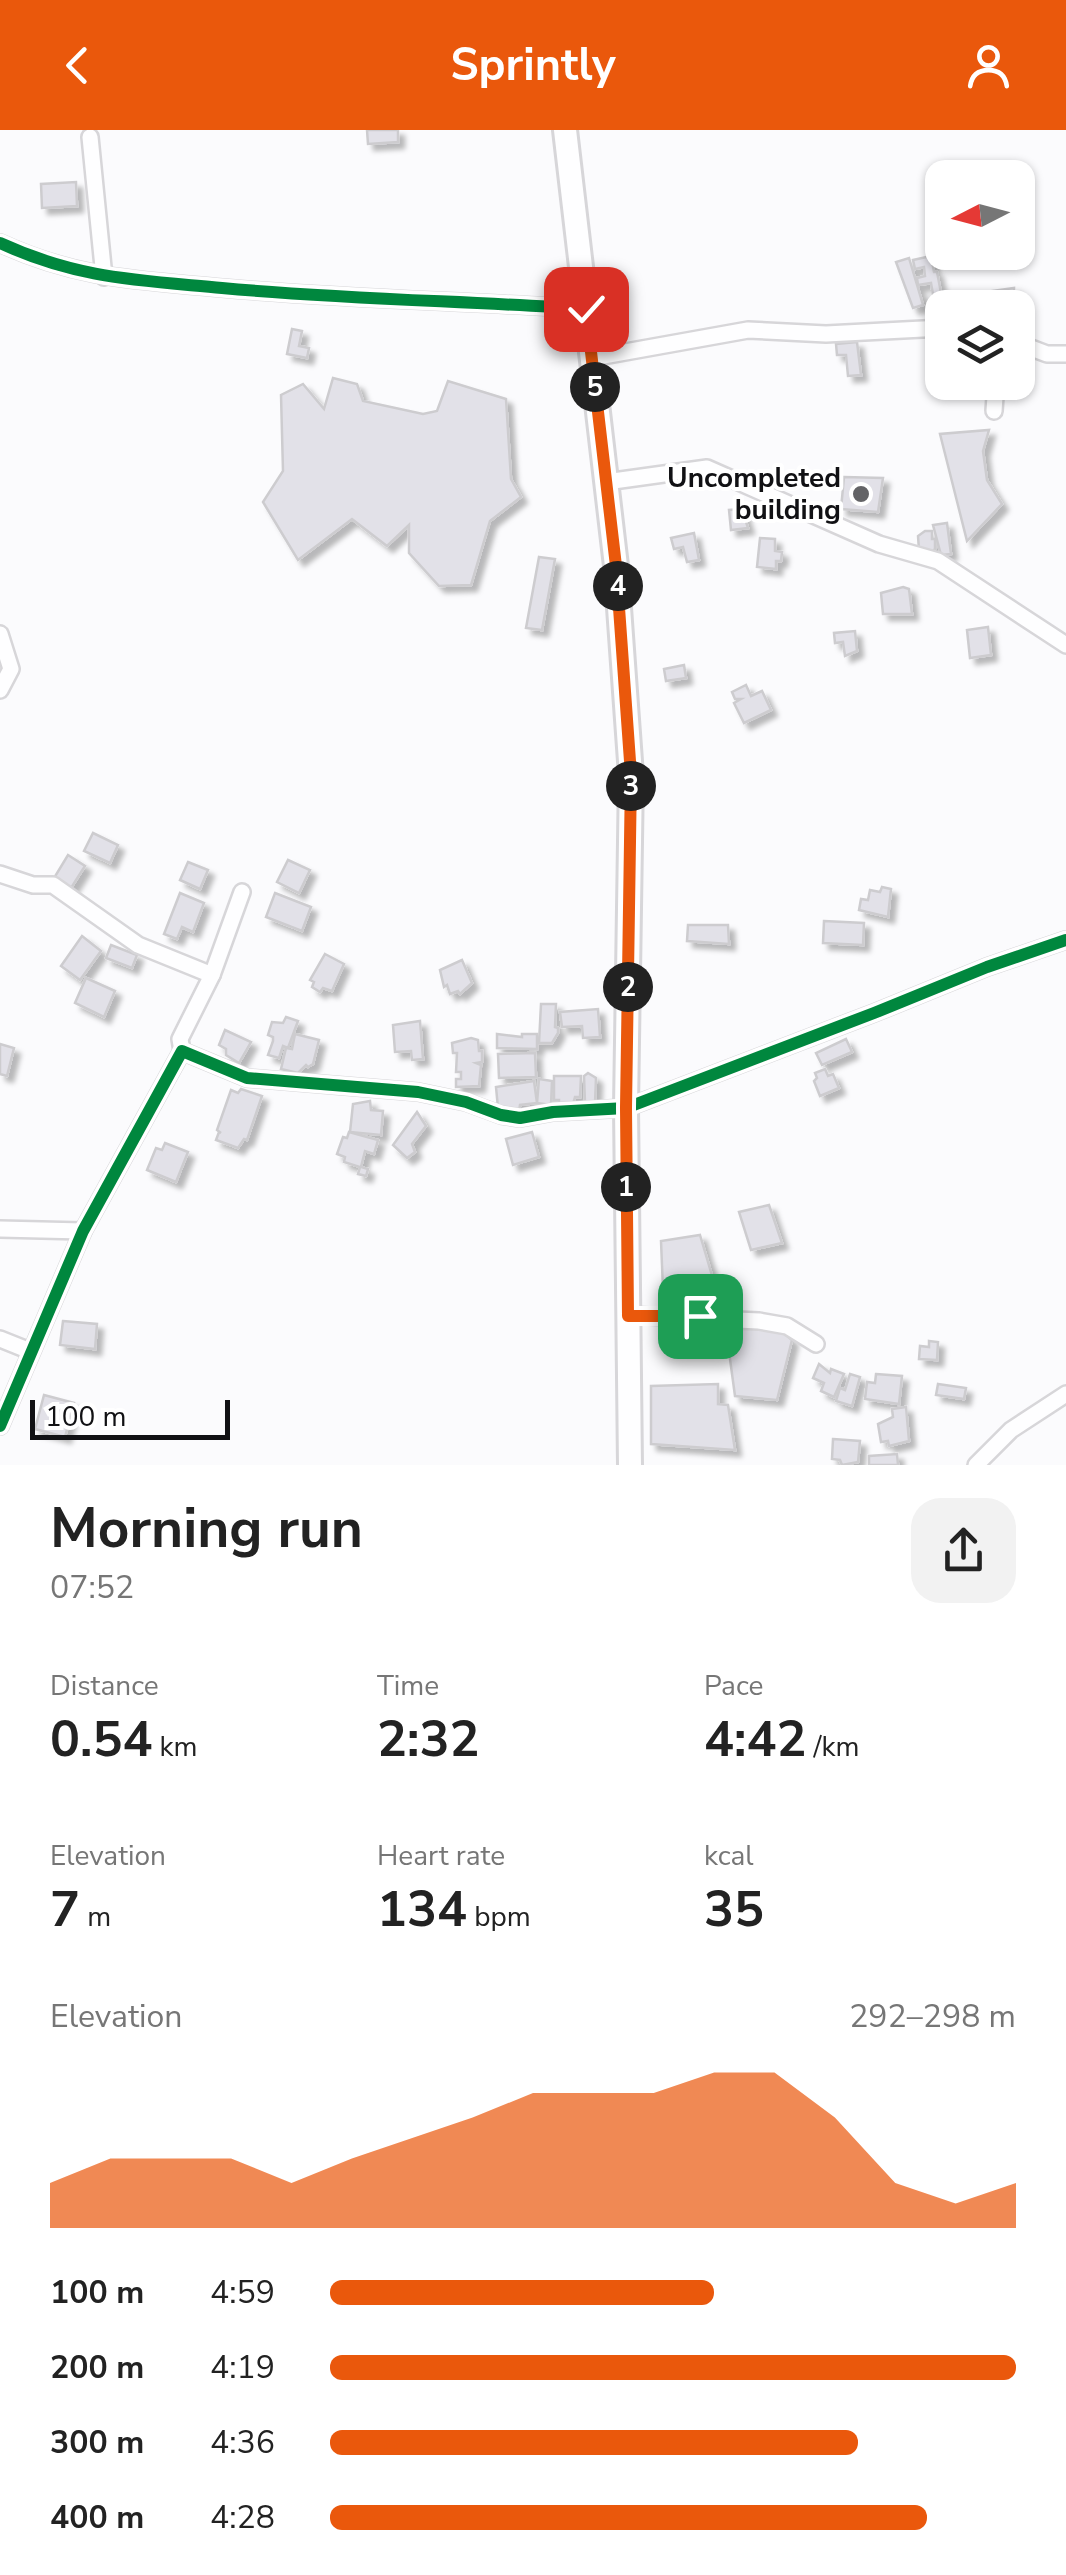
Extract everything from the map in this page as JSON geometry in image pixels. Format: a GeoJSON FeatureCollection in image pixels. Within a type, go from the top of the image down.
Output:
{"type":"FeatureCollection","features":[{"type":"Feature","properties":{"kind":"main road"},"geometry":{"type":"LineString","coordinates":[[565,130],[616,566],[631,775],[626,1108],[630,1465]]}},
{"type":"Feature","properties":{"kind":"street"},"geometry":{"type":"LineString","coordinates":[[90,137],[104,277]]}},
{"type":"Feature","properties":{"kind":"street"},"geometry":{"type":"LineString","coordinates":[[0,242],[43,263],[104,277],[326,298],[586,309]]}},
{"type":"Feature","properties":{"kind":"street"},"geometry":{"type":"LineString","coordinates":[[592,358],[748,330],[826,334],[925,329]]}},
{"type":"Feature","properties":{"kind":"street"},"geometry":{"type":"LineString","coordinates":[[1035,349],[1066,354]]}},
{"type":"Feature","properties":{"kind":"street"},"geometry":{"type":"LineString","coordinates":[[994,411],[995,400]]}},
{"type":"Feature","properties":{"kind":"street"},"geometry":{"type":"LineString","coordinates":[[606,482],[707,468],[879,544],[938,562],[1066,645]]}},
{"type":"Feature","properties":{"kind":"street"},"geometry":{"type":"LineString","coordinates":[[0,634],[11,669],[0,690]]}},
{"type":"Feature","properties":{"kind":"street"},"geometry":{"type":"LineString","coordinates":[[0,874],[33,885],[54,885],[138,944],[212,975]]}},
{"type":"Feature","properties":{"kind":"street"},"geometry":{"type":"LineString","coordinates":[[0,1426],[82,1230],[182,1050],[180,1038],[212,975],[242,892]]}},
{"type":"Feature","properties":{"kind":"street"},"geometry":{"type":"LineString","coordinates":[[182,1050],[247,1078],[418,1092],[520,1118],[626,1108],[986,966],[1066,940]]}},
{"type":"Feature","properties":{"kind":"street"},"geometry":{"type":"LineString","coordinates":[[0,1229],[82,1230]]}},
{"type":"Feature","properties":{"kind":"street"},"geometry":{"type":"LineString","coordinates":[[628,1316],[759,1321],[786,1326],[816,1344]]}},
{"type":"Feature","properties":{"kind":"street"},"geometry":{"type":"LineString","coordinates":[[0,1339],[30,1351]]}},
{"type":"Feature","properties":{"kind":"street"},"geometry":{"type":"LineString","coordinates":[[976,1465],[1011,1430],[1066,1394]]}},
{"type":"Feature","properties":{"kind":"building"},"geometry":{"type":"Polygon","coordinates":[[[367,130],[398,130],[398,142],[368,144],[367,130]]]}},
{"type":"Feature","properties":{"kind":"building"},"geometry":{"type":"Polygon","coordinates":[[[76,182],[77,206],[42,208],[41,184],[76,182]]]}},
{"type":"Feature","properties":{"kind":"building"},"geometry":{"type":"Polygon","coordinates":[[[925,257],[925,270],[937,272],[940,290],[932,290],[931,283],[918,285],[917,278],[925,276],[924,267],[915,269],[913,260],[925,257]]]}},
{"type":"Feature","properties":{"kind":"building"},"geometry":{"type":"Polygon","coordinates":[[[909,258],[923,305],[913,308],[896,262],[909,258]]]}},
{"type":"Feature","properties":{"kind":"building"},"geometry":{"type":"Polygon","coordinates":[[[292,329],[302,331],[299,346],[309,348],[307,358],[287,354],[292,329]]]}},
{"type":"Feature","properties":{"kind":"building"},"geometry":{"type":"Polygon","coordinates":[[[857,342],[861,375],[848,376],[846,355],[837,355],[836,344],[857,342]]]}},
{"type":"Feature","properties":{"kind":"building"},"geometry":{"type":"Polygon","coordinates":[[[333,378],[357,384],[363,401],[423,414],[437,411],[448,381],[506,399],[511,479],[521,497],[490,521],[471,585],[439,586],[409,553],[409,525],[387,546],[352,519],[298,560],[263,502],[283,471],[281,395],[303,384],[324,409],[333,378]]]}},
{"type":"Feature","properties":{"kind":"building"},"geometry":{"type":"Polygon","coordinates":[[[989,430],[983,451],[987,480],[1002,504],[967,541],[940,434],[989,430]]]}},
{"type":"Feature","properties":{"kind":"building","name":"Uncompleted building"},"geometry":{"type":"Polygon","coordinates":[[[844,477],[883,478],[878,512],[841,509],[844,477]]]}},
{"type":"Feature","properties":{"kind":"building"},"geometry":{"type":"Polygon","coordinates":[[[742,509],[748,528],[731,530],[729,510],[742,509]]]}},
{"type":"Feature","properties":{"kind":"building"},"geometry":{"type":"Polygon","coordinates":[[[947,523],[951,554],[941,555],[933,525],[947,523]]]}},
{"type":"Feature","properties":{"kind":"building"},"geometry":{"type":"Polygon","coordinates":[[[932,531],[935,539],[935,549],[930,554],[919,550],[918,536],[932,531]]]}},
{"type":"Feature","properties":{"kind":"building"},"geometry":{"type":"Polygon","coordinates":[[[694,533],[699,560],[687,562],[683,547],[674,549],[671,538],[694,533]]]}},
{"type":"Feature","properties":{"kind":"building","name":"Uncompleted building"},"geometry":{"type":"Polygon","coordinates":[[[760,538],[775,539],[775,551],[782,552],[776,569],[757,567],[760,538]]]}},
{"type":"Feature","properties":{"kind":"building"},"geometry":{"type":"Polygon","coordinates":[[[539,557],[555,559],[542,630],[526,628],[539,557]]]}},
{"type":"Feature","properties":{"kind":"building"},"geometry":{"type":"Polygon","coordinates":[[[909,589],[912,614],[883,614],[881,593],[909,589]]]}},
{"type":"Feature","properties":{"kind":"building"},"geometry":{"type":"Polygon","coordinates":[[[988,627],[991,655],[970,658],[967,630],[988,627]]]}},
{"type":"Feature","properties":{"kind":"building"},"geometry":{"type":"Polygon","coordinates":[[[855,631],[857,651],[845,656],[843,642],[835,643],[834,633],[855,631]]]}},
{"type":"Feature","properties":{"kind":"building"},"geometry":{"type":"Polygon","coordinates":[[[684,665],[686,678],[666,681],[664,669],[684,665]]]}},
{"type":"Feature","properties":{"kind":"building"},"geometry":{"type":"Polygon","coordinates":[[[746,685],[751,696],[762,691],[771,710],[744,723],[734,703],[741,699],[735,699],[732,692],[746,685]]]}},
{"type":"Feature","properties":{"kind":"building"},"geometry":{"type":"Polygon","coordinates":[[[93,833],[118,845],[110,863],[84,851],[93,833]]]}},
{"type":"Feature","properties":{"kind":"building"},"geometry":{"type":"Polygon","coordinates":[[[68,855],[85,866],[71,888],[54,878],[68,855]]]}},
{"type":"Feature","properties":{"kind":"building"},"geometry":{"type":"Polygon","coordinates":[[[288,860],[310,870],[299,893],[277,882],[288,860]]]}},
{"type":"Feature","properties":{"kind":"building"},"geometry":{"type":"Polygon","coordinates":[[[188,862],[208,870],[200,889],[180,880],[188,862]]]}},
{"type":"Feature","properties":{"kind":"building"},"geometry":{"type":"Polygon","coordinates":[[[882,887],[891,889],[888,917],[859,910],[861,899],[868,900],[870,890],[880,892],[882,887]]]}},
{"type":"Feature","properties":{"kind":"building"},"geometry":{"type":"Polygon","coordinates":[[[180,893],[204,903],[193,932],[182,927],[177,939],[164,934],[180,893]]]}},
{"type":"Feature","properties":{"kind":"building"},"geometry":{"type":"Polygon","coordinates":[[[275,893],[311,907],[302,931],[266,917],[275,893]]]}},
{"type":"Feature","properties":{"kind":"building"},"geometry":{"type":"Polygon","coordinates":[[[824,921],[864,923],[863,945],[823,943],[824,921]]]}},
{"type":"Feature","properties":{"kind":"building"},"geometry":{"type":"Polygon","coordinates":[[[688,925],[728,925],[729,944],[687,941],[688,925]]]}},
{"type":"Feature","properties":{"kind":"building"},"geometry":{"type":"Polygon","coordinates":[[[82,936],[101,951],[80,980],[61,966],[82,936]]]}},
{"type":"Feature","properties":{"kind":"building"},"geometry":{"type":"Polygon","coordinates":[[[111,945],[137,955],[132,968],[106,958],[111,945]]]}},
{"type":"Feature","properties":{"kind":"building"},"geometry":{"type":"Polygon","coordinates":[[[325,954],[344,964],[332,991],[323,988],[320,992],[310,980],[325,954]]]}},
{"type":"Feature","properties":{"kind":"building"},"geometry":{"type":"Polygon","coordinates":[[[462,960],[472,983],[460,994],[450,994],[440,970],[462,960]]]}},
{"type":"Feature","properties":{"kind":"building"},"geometry":{"type":"Polygon","coordinates":[[[86,978],[115,991],[104,1017],[75,1003],[86,978]]]}},
{"type":"Feature","properties":{"kind":"building"},"geometry":{"type":"Polygon","coordinates":[[[541,1004],[556,1004],[558,1033],[552,1043],[539,1043],[541,1004]]]}},
{"type":"Feature","properties":{"kind":"building"},"geometry":{"type":"Polygon","coordinates":[[[598,1009],[600,1037],[583,1038],[582,1026],[562,1027],[560,1012],[598,1009]]]}},
{"type":"Feature","properties":{"kind":"building"},"geometry":{"type":"Polygon","coordinates":[[[286,1017],[298,1021],[288,1048],[283,1046],[279,1058],[268,1055],[273,1041],[268,1035],[272,1022],[283,1023],[286,1017]]]}},
{"type":"Feature","properties":{"kind":"building"},"geometry":{"type":"Polygon","coordinates":[[[420,1021],[423,1059],[412,1060],[411,1051],[395,1052],[393,1025],[420,1021]]]}},
{"type":"Feature","properties":{"kind":"building"},"geometry":{"type":"Polygon","coordinates":[[[225,1030],[251,1042],[239,1063],[219,1045],[225,1030]]]}},
{"type":"Feature","properties":{"kind":"building"},"geometry":{"type":"Polygon","coordinates":[[[295,1034],[319,1040],[313,1064],[298,1073],[281,1069],[286,1048],[292,1049],[295,1034]]]}},
{"type":"Feature","properties":{"kind":"building"},"geometry":{"type":"Polygon","coordinates":[[[497,1034],[537,1034],[537,1049],[497,1048],[497,1034]]]}},
{"type":"Feature","properties":{"kind":"building"},"geometry":{"type":"Polygon","coordinates":[[[846,1039],[852,1052],[822,1065],[816,1053],[846,1039]]]}},
{"type":"Feature","properties":{"kind":"building"},"geometry":{"type":"Polygon","coordinates":[[[478,1040],[482,1051],[482,1062],[476,1063],[481,1065],[479,1086],[456,1087],[461,1072],[456,1072],[457,1053],[453,1053],[452,1043],[478,1040]]]}},
{"type":"Feature","properties":{"kind":"building"},"geometry":{"type":"Polygon","coordinates":[[[0,1044],[14,1048],[7,1076],[0,1074],[0,1044]]]}},
{"type":"Feature","properties":{"kind":"building"},"geometry":{"type":"Polygon","coordinates":[[[535,1053],[536,1077],[499,1078],[498,1054],[535,1053]]]}},
{"type":"Feature","properties":{"kind":"building"},"geometry":{"type":"Polygon","coordinates":[[[825,1069],[828,1076],[833,1074],[839,1088],[820,1096],[815,1073],[825,1069]]]}},
{"type":"Feature","properties":{"kind":"building"},"geometry":{"type":"Polygon","coordinates":[[[588,1073],[596,1078],[595,1103],[585,1103],[584,1076],[588,1073]]]}},
{"type":"Feature","properties":{"kind":"building"},"geometry":{"type":"Polygon","coordinates":[[[554,1076],[581,1076],[580,1097],[575,1097],[573,1104],[559,1107],[559,1100],[554,1100],[554,1076]]]}},
{"type":"Feature","properties":{"kind":"building"},"geometry":{"type":"Polygon","coordinates":[[[539,1079],[552,1081],[551,1105],[537,1103],[539,1079]]]}},
{"type":"Feature","properties":{"kind":"building"},"geometry":{"type":"Polygon","coordinates":[[[534,1081],[537,1103],[520,1105],[519,1112],[505,1114],[504,1107],[498,1108],[496,1087],[534,1081]]]}},
{"type":"Feature","properties":{"kind":"building"},"geometry":{"type":"Polygon","coordinates":[[[241,1089],[262,1096],[247,1140],[238,1148],[216,1140],[231,1090],[238,1093],[241,1089]]]}},
{"type":"Feature","properties":{"kind":"building"},"geometry":{"type":"Polygon","coordinates":[[[370,1101],[371,1110],[383,1111],[381,1135],[350,1132],[353,1104],[370,1101]]]}},
{"type":"Feature","properties":{"kind":"building"},"geometry":{"type":"Polygon","coordinates":[[[417,1112],[426,1126],[412,1144],[415,1152],[407,1158],[393,1145],[417,1112]]]}},
{"type":"Feature","properties":{"kind":"building"},"geometry":{"type":"Polygon","coordinates":[[[349,1132],[378,1140],[374,1154],[365,1151],[361,1167],[368,1169],[366,1176],[358,1174],[360,1167],[344,1162],[345,1157],[337,1154],[349,1132]]]}},
{"type":"Feature","properties":{"kind":"building"},"geometry":{"type":"Polygon","coordinates":[[[532,1132],[539,1157],[513,1165],[506,1139],[532,1132]]]}},
{"type":"Feature","properties":{"kind":"building"},"geometry":{"type":"Polygon","coordinates":[[[165,1143],[188,1152],[176,1182],[147,1170],[156,1148],[162,1150],[165,1143]]]}},
{"type":"Feature","properties":{"kind":"building"},"geometry":{"type":"Polygon","coordinates":[[[769,1205],[782,1243],[751,1250],[739,1212],[769,1205]]]}},
{"type":"Feature","properties":{"kind":"building"},"geometry":{"type":"Polygon","coordinates":[[[700,1235],[724,1316],[664,1314],[661,1241],[700,1235]]]}},
{"type":"Feature","properties":{"kind":"building"},"geometry":{"type":"Polygon","coordinates":[[[63,1321],[97,1324],[95,1349],[60,1345],[63,1321]]]}},
{"type":"Feature","properties":{"kind":"building"},"geometry":{"type":"Polygon","coordinates":[[[725,1322],[778,1328],[792,1340],[777,1400],[735,1396],[725,1322]]]}},
{"type":"Feature","properties":{"kind":"building"},"geometry":{"type":"Polygon","coordinates":[[[929,1341],[938,1342],[937,1360],[919,1359],[920,1346],[929,1347],[929,1341]]]}},
{"type":"Feature","properties":{"kind":"building"},"geometry":{"type":"Polygon","coordinates":[[[819,1364],[830,1373],[831,1369],[844,1374],[834,1397],[821,1391],[824,1383],[813,1378],[819,1364]]]}},
{"type":"Feature","properties":{"kind":"building"},"geometry":{"type":"Polygon","coordinates":[[[850,1374],[860,1377],[852,1406],[836,1401],[850,1374]]]}},
{"type":"Feature","properties":{"kind":"building"},"geometry":{"type":"Polygon","coordinates":[[[876,1374],[902,1376],[899,1404],[865,1399],[867,1382],[875,1383],[876,1374]]]}},
{"type":"Feature","properties":{"kind":"building"},"geometry":{"type":"Polygon","coordinates":[[[718,1384],[718,1404],[728,1405],[735,1450],[651,1444],[651,1386],[718,1384]]]}},
{"type":"Feature","properties":{"kind":"building"},"geometry":{"type":"Polygon","coordinates":[[[938,1384],[966,1388],[964,1399],[936,1395],[938,1384]]]}},
{"type":"Feature","properties":{"kind":"building"},"geometry":{"type":"Polygon","coordinates":[[[44,1395],[74,1403],[65,1437],[35,1429],[44,1395]]]}},
{"type":"Feature","properties":{"kind":"building"},"geometry":{"type":"Polygon","coordinates":[[[906,1407],[909,1441],[889,1446],[888,1441],[881,1442],[878,1424],[893,1417],[892,1409],[906,1407]]]}},
{"type":"Feature","properties":{"kind":"building"},"geometry":{"type":"Polygon","coordinates":[[[833,1439],[860,1441],[858,1462],[842,1465],[840,1460],[832,1459],[833,1439]]]}},
{"type":"Feature","properties":{"kind":"building"},"geometry":{"type":"Polygon","coordinates":[[[897,1454],[898,1465],[869,1465],[869,1456],[897,1454]]]}},
{"type":"Feature","properties":{"kind":"cycle path"},"geometry":{"type":"LineString","coordinates":[[0,243],[56,264],[135,280],[313,295],[586,309]]}},
{"type":"Feature","properties":{"kind":"cycle path"},"geometry":{"type":"LineString","coordinates":[[0,1426],[83,1231],[182,1051],[247,1078],[418,1092],[520,1118],[626,1108],[1066,940]]}},
{"type":"Feature","properties":{"kind":"place","name":"Uncompleted building"},"geometry":{"type":"Point","coordinates":[861,494]}},
{"type":"Feature","properties":{"kind":"route"},"geometry":{"type":"LineString","coordinates":[[586,309],[616,566],[631,775],[626,1108],[628,1316],[700,1316]]}}]}
